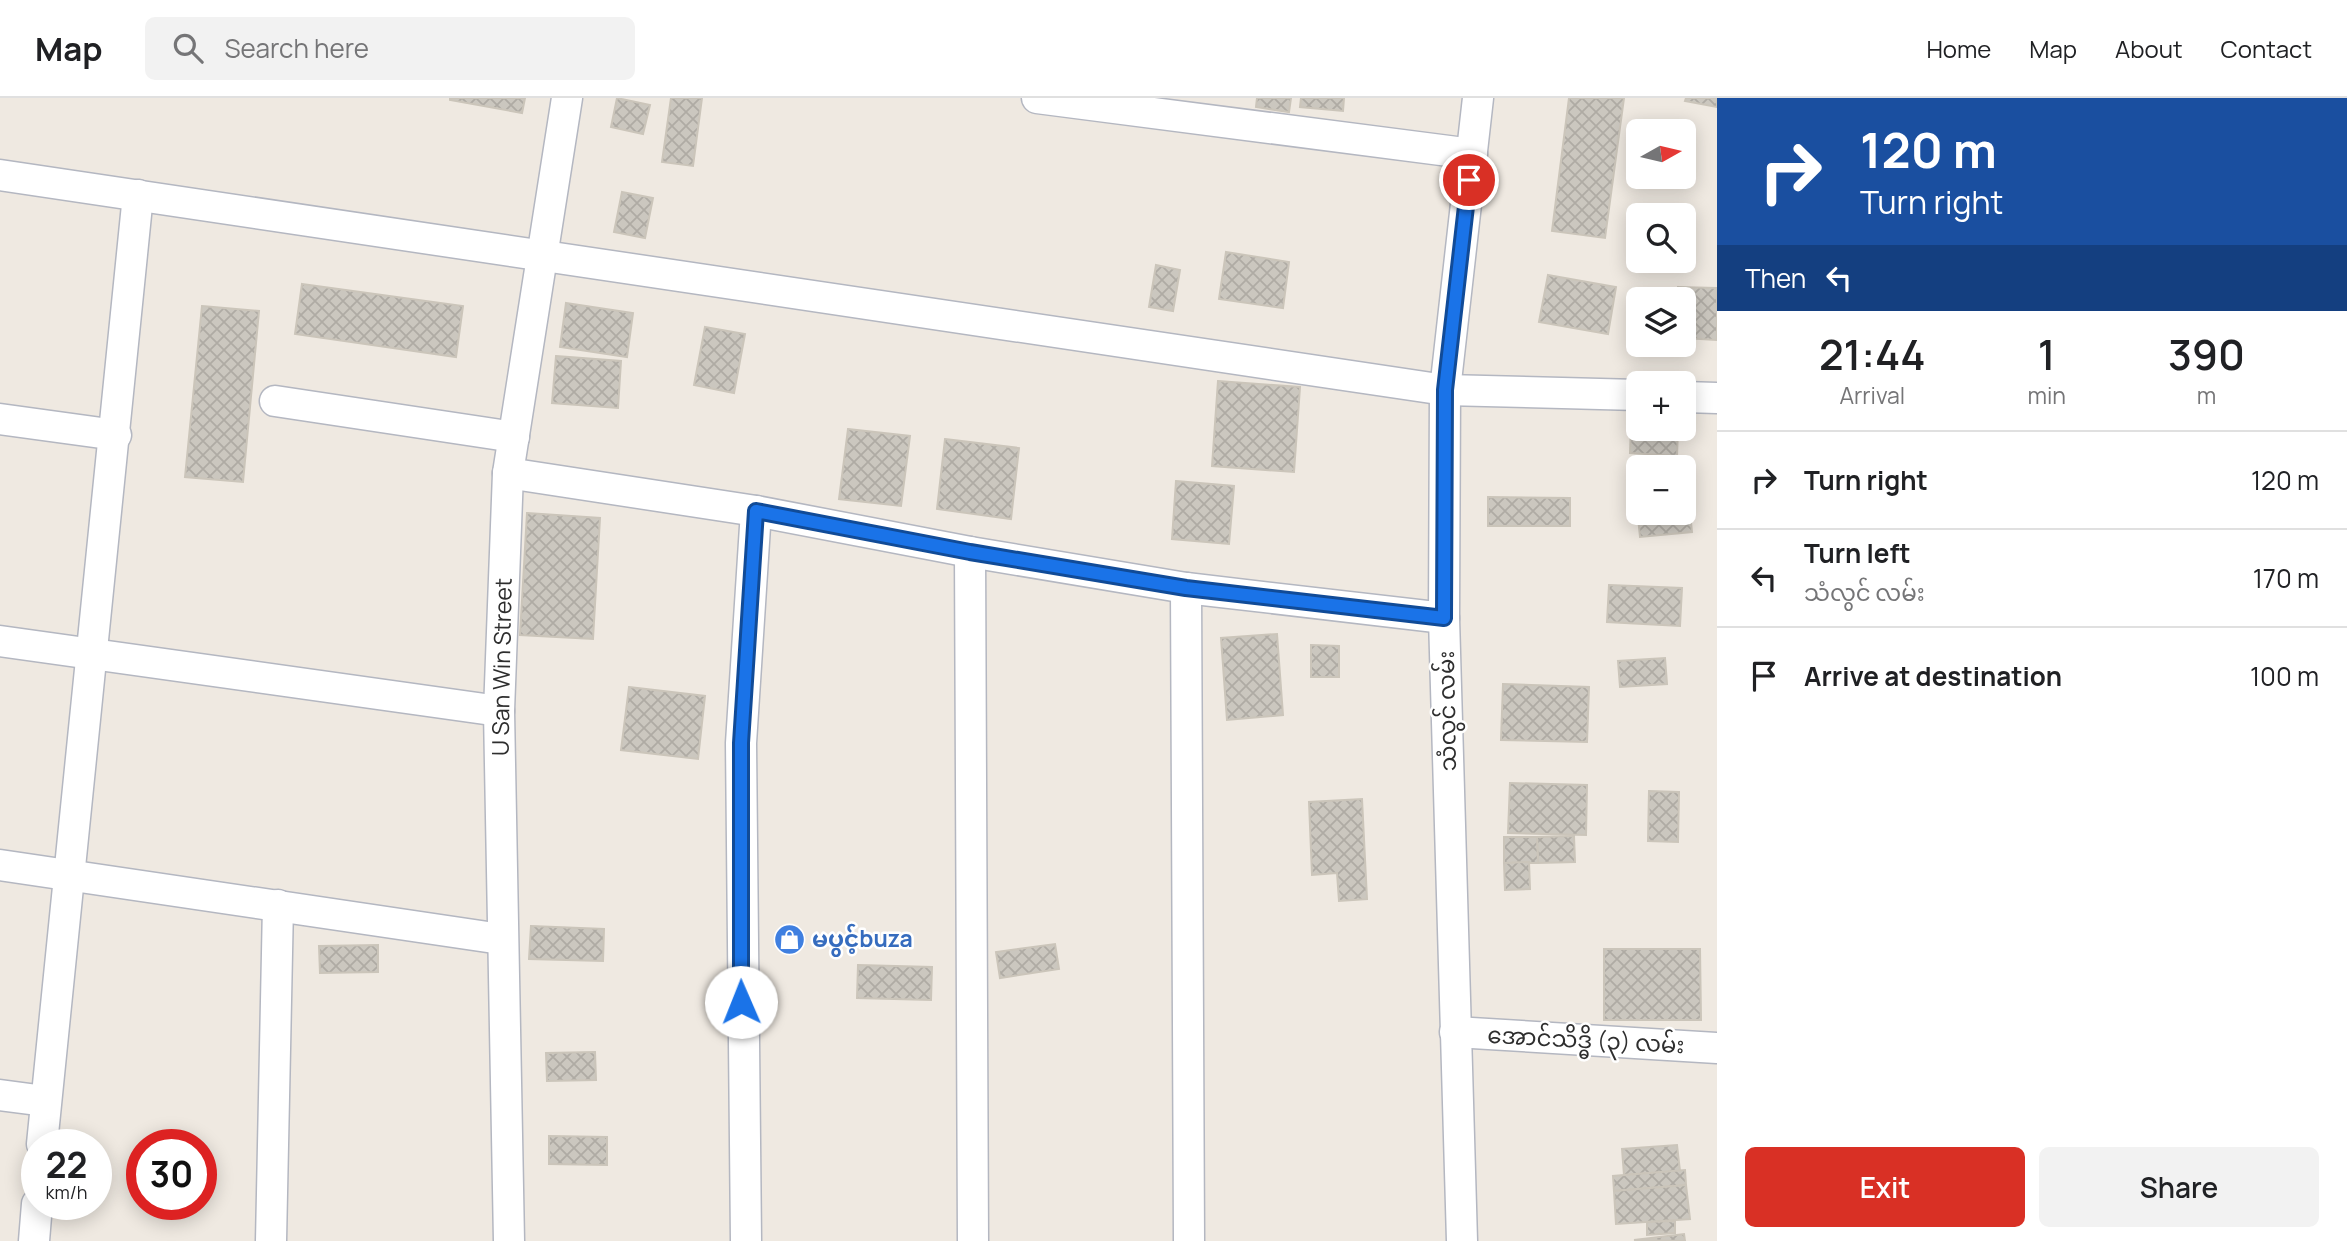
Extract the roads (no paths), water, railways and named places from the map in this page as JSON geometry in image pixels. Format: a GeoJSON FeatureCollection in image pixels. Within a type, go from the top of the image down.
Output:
{"type":"FeatureCollection","features":[{"type":"Feature","properties":{"kind":"street","name":"U San Win Street"},"geometry":{"type":"LineString","coordinates":[[509,1241],[499,711],[508,473],[540,255],[567,98]]}},
{"type":"Feature","properties":{"kind":"street"},"geometry":{"type":"LineString","coordinates":[[1037,98],[1472,154]]}},
{"type":"Feature","properties":{"kind":"street","name":"သံလွင် လမ်း"},"geometry":{"type":"LineString","coordinates":[[1462,1241],[1444,618],[1445,390],[1478,98]]}},
{"type":"Feature","properties":{"kind":"street"},"geometry":{"type":"LineString","coordinates":[[0,175],[1445,390],[1626,396]]}},
{"type":"Feature","properties":{"kind":"street"},"geometry":{"type":"LineString","coordinates":[[43,1129],[90,654],[116,435],[138,195]]}},
{"type":"Feature","properties":{"kind":"street"},"geometry":{"type":"LineString","coordinates":[[1696,397],[1717,398]]}},
{"type":"Feature","properties":{"kind":"street"},"geometry":{"type":"LineString","coordinates":[[275,401],[514,437]]}},
{"type":"Feature","properties":{"kind":"street"},"geometry":{"type":"LineString","coordinates":[[0,419],[116,435]]}},
{"type":"Feature","properties":{"kind":"street"},"geometry":{"type":"LineString","coordinates":[[508,473],[756,511],[970,552],[1186,588],[1444,618]]}},
{"type":"Feature","properties":{"kind":"street"},"geometry":{"type":"LineString","coordinates":[[746,1241],[741,743],[756,511]]}},
{"type":"Feature","properties":{"kind":"street"},"geometry":{"type":"LineString","coordinates":[[970,552],[972,1241]]}},
{"type":"Feature","properties":{"kind":"street"},"geometry":{"type":"LineString","coordinates":[[1186,588],[1189,1241]]}},
{"type":"Feature","properties":{"kind":"street"},"geometry":{"type":"LineString","coordinates":[[0,641],[499,711]]}},
{"type":"Feature","properties":{"kind":"street"},"geometry":{"type":"LineString","coordinates":[[0,864],[502,939]]}},
{"type":"Feature","properties":{"kind":"street"},"geometry":{"type":"LineString","coordinates":[[271,1241],[278,905]]}},
{"type":"Feature","properties":{"kind":"street","name":"အောင်သိဒ္ဓိ (၃) လမ်း"},"geometry":{"type":"LineString","coordinates":[[1455,1032],[1717,1048]]}},
{"type":"Feature","properties":{"kind":"street"},"geometry":{"type":"LineString","coordinates":[[0,1095],[46,1101]]}},
{"type":"Feature","properties":{"kind":"street"},"geometry":{"type":"LineString","coordinates":[[34,1241],[36,1220]]}},
{"type":"Feature","properties":{"kind":"place","name":"မပွင့်buza"},"geometry":{"type":"Point","coordinates":[789,939]}}]}
